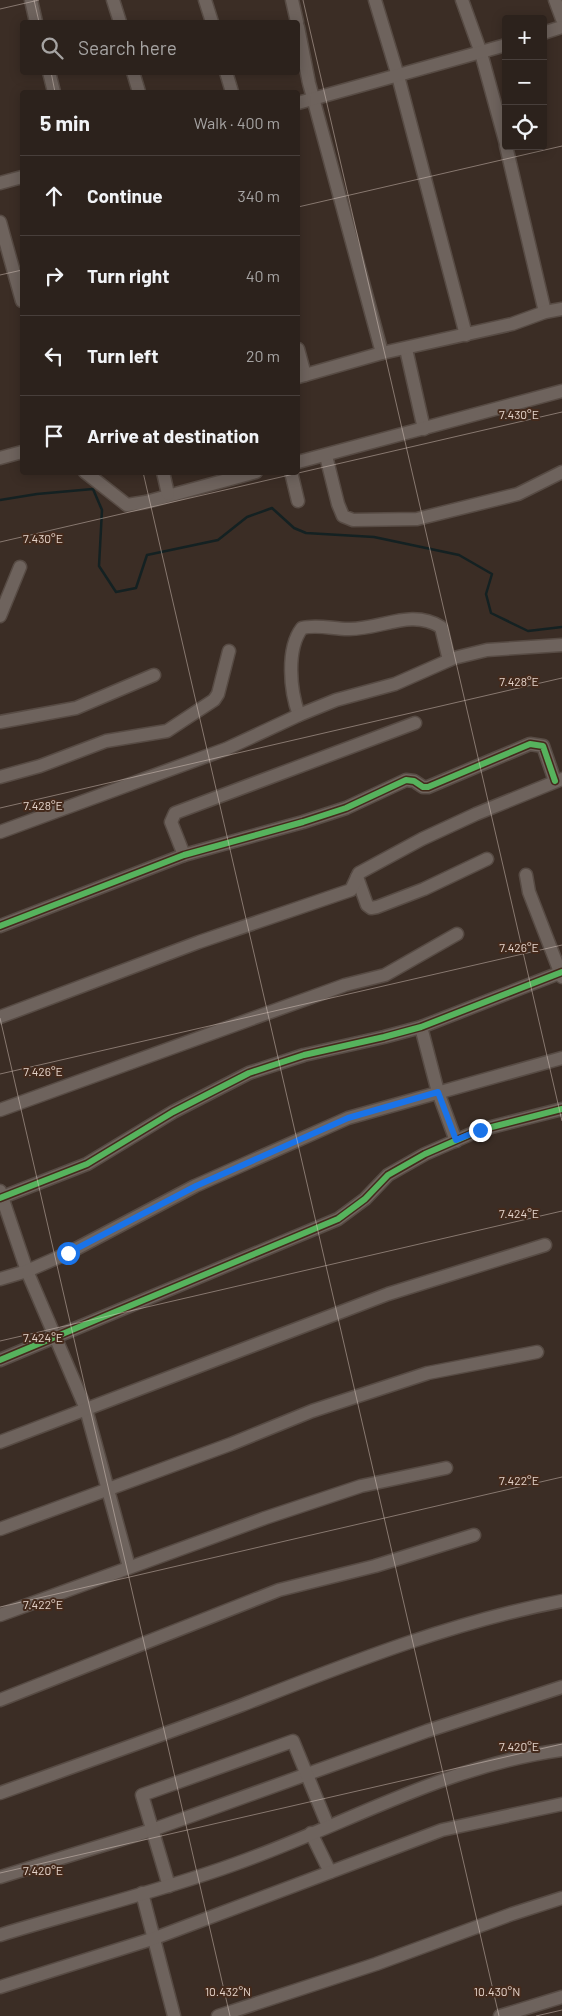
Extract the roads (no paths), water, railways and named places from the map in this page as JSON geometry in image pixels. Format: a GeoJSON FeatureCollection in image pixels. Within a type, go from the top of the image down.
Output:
{"type":"FeatureCollection","features":[{"type":"Feature","properties":{"kind":"street"},"geometry":{"type":"LineString","coordinates":[[31,0],[36,20]]}},
{"type":"Feature","properties":{"kind":"street"},"geometry":{"type":"LineString","coordinates":[[113,0],[119,20]]}},
{"type":"Feature","properties":{"kind":"street"},"geometry":{"type":"LineString","coordinates":[[205,0],[211,20]]}},
{"type":"Feature","properties":{"kind":"street"},"geometry":{"type":"LineString","coordinates":[[292,0],[297,20]]}},
{"type":"Feature","properties":{"kind":"street"},"geometry":{"type":"LineString","coordinates":[[375,0],[398,76],[466,334]]}},
{"type":"Feature","properties":{"kind":"street"},"geometry":{"type":"LineString","coordinates":[[462,0],[481,53],[502,130]]}},
{"type":"Feature","properties":{"kind":"street"},"geometry":{"type":"LineString","coordinates":[[556,0],[562,19]]}},
{"type":"Feature","properties":{"kind":"street"},"geometry":{"type":"LineString","coordinates":[[547,32],[562,28]]}},
{"type":"Feature","properties":{"kind":"street"},"geometry":{"type":"LineString","coordinates":[[300,37],[309,83],[315,98],[382,354]]}},
{"type":"Feature","properties":{"kind":"street"},"geometry":{"type":"LineString","coordinates":[[300,102],[502,46]]}},
{"type":"Feature","properties":{"kind":"street"},"geometry":{"type":"LineString","coordinates":[[50,75],[54,90]]}},
{"type":"Feature","properties":{"kind":"street"},"geometry":{"type":"LineString","coordinates":[[134,75],[138,90]]}},
{"type":"Feature","properties":{"kind":"street"},"geometry":{"type":"LineString","coordinates":[[227,75],[231,90]]}},
{"type":"Feature","properties":{"kind":"street"},"geometry":{"type":"LineString","coordinates":[[507,150],[545,312]]}},
{"type":"Feature","properties":{"kind":"street"},"geometry":{"type":"LineString","coordinates":[[0,183],[20,178]]}},
{"type":"Feature","properties":{"kind":"street"},"geometry":{"type":"LineString","coordinates":[[0,222],[20,294]]}},
{"type":"Feature","properties":{"kind":"street"},"geometry":{"type":"LineString","coordinates":[[301,376],[382,354],[512,324],[545,312],[562,309]]}},
{"type":"Feature","properties":{"kind":"street"},"geometry":{"type":"LineString","coordinates":[[406,349],[424,429]]}},
{"type":"Feature","properties":{"kind":"street"},"geometry":{"type":"LineString","coordinates":[[300,462],[562,391]]}},
{"type":"Feature","properties":{"kind":"street"},"geometry":{"type":"LineString","coordinates":[[0,458],[20,453]]}},
{"type":"Feature","properties":{"kind":"street"},"geometry":{"type":"LineString","coordinates":[[326,456],[338,504],[343,516],[353,520],[417,519],[518,494],[562,472]]}},
{"type":"Feature","properties":{"kind":"street"},"geometry":{"type":"LineString","coordinates":[[89,475],[127,505],[146,502],[168,494],[244,475]]}},
{"type":"Feature","properties":{"kind":"street"},"geometry":{"type":"LineString","coordinates":[[164,475],[168,494]]}},
{"type":"Feature","properties":{"kind":"street"},"geometry":{"type":"LineString","coordinates":[[293,475],[298,501]]}},
{"type":"Feature","properties":{"kind":"street"},"geometry":{"type":"LineString","coordinates":[[0,616],[20,567]]}},
{"type":"Feature","properties":{"kind":"street"},"geometry":{"type":"LineString","coordinates":[[299,715],[290,684],[292,660],[302,628],[350,629],[406,619],[424,619],[441,627],[449,660]]}},
{"type":"Feature","properties":{"kind":"street"},"geometry":{"type":"LineString","coordinates":[[0,832],[226,749],[336,700],[395,684],[449,660],[487,650],[562,645]]}},
{"type":"Feature","properties":{"kind":"street"},"geometry":{"type":"LineString","coordinates":[[0,777],[40,766],[106,741],[167,731],[214,700],[218,694],[229,651]]}},
{"type":"Feature","properties":{"kind":"street"},"geometry":{"type":"LineString","coordinates":[[0,722],[76,708],[154,675]]}},
{"type":"Feature","properties":{"kind":"street"},"geometry":{"type":"LineString","coordinates":[[184,855],[171,822],[175,814],[415,723]]}},
{"type":"Feature","properties":{"kind":"street"},"geometry":{"type":"LineString","coordinates":[[0,926],[92,893],[184,855],[337,810],[406,780],[414,781],[423,788],[428,787],[530,744],[543,746],[559,780],[476,814],[422,839],[359,873],[351,890],[199,942],[0,1017]]}},
{"type":"Feature","properties":{"kind":"street"},"geometry":{"type":"LineString","coordinates":[[357,877],[368,905],[371,908],[377,908],[424,889],[487,859]]}},
{"type":"Feature","properties":{"kind":"street"},"geometry":{"type":"LineString","coordinates":[[129,1567],[86,1409],[27,1271],[1,1196],[87,1164],[173,1112],[249,1073],[304,1055],[421,1027],[561,973],[529,892],[526,875]]}},
{"type":"Feature","properties":{"kind":"street"},"geometry":{"type":"LineString","coordinates":[[0,1110],[345,985],[385,975],[457,934]]}},
{"type":"Feature","properties":{"kind":"street"},"geometry":{"type":"LineString","coordinates":[[421,1027],[438,1092],[456,1140]]}},
{"type":"Feature","properties":{"kind":"street"},"geometry":{"type":"LineString","coordinates":[[0,1279],[27,1271],[68,1253],[196,1186],[348,1118],[562,1058]]}},
{"type":"Feature","properties":{"kind":"street"},"geometry":{"type":"LineString","coordinates":[[0,1360],[338,1219],[365,1199],[388,1175],[425,1154],[456,1140],[480,1130],[562,1109]]}},
{"type":"Feature","properties":{"kind":"street"},"geometry":{"type":"LineString","coordinates":[[0,1442],[388,1294],[545,1245]]}},
{"type":"Feature","properties":{"kind":"street"},"geometry":{"type":"LineString","coordinates":[[0,1530],[232,1444],[312,1411],[428,1373],[537,1352]]}},
{"type":"Feature","properties":{"kind":"street"},"geometry":{"type":"LineString","coordinates":[[0,1615],[129,1567],[361,1486],[446,1468]]}},
{"type":"Feature","properties":{"kind":"street"},"geometry":{"type":"LineString","coordinates":[[0,1700],[279,1590],[375,1566],[474,1535]]}},
{"type":"Feature","properties":{"kind":"street"},"geometry":{"type":"LineString","coordinates":[[0,1792],[182,1728],[391,1648],[457,1626],[562,1601]]}},
{"type":"Feature","properties":{"kind":"street"},"geometry":{"type":"LineString","coordinates":[[0,1877],[152,1830],[427,1731],[562,1687]]}},
{"type":"Feature","properties":{"kind":"street"},"geometry":{"type":"LineString","coordinates":[[169,1886],[142,1795],[293,1741],[296,1744],[328,1826]]}},
{"type":"Feature","properties":{"kind":"street"},"geometry":{"type":"LineString","coordinates":[[0,1935],[142,1892],[169,1886],[236,1864],[399,1796],[475,1768],[521,1755],[562,1750]]}},
{"type":"Feature","properties":{"kind":"street"},"geometry":{"type":"LineString","coordinates":[[0,1987],[155,1938],[442,1830],[562,1804]]}},
{"type":"Feature","properties":{"kind":"street"},"geometry":{"type":"LineString","coordinates":[[311,1833],[330,1872]]}},
{"type":"Feature","properties":{"kind":"street"},"geometry":{"type":"LineString","coordinates":[[142,1892],[174,2016]]}},
{"type":"Feature","properties":{"kind":"street"},"geometry":{"type":"LineString","coordinates":[[218,2016],[376,1964],[512,1914],[562,1898]]}},
{"type":"Feature","properties":{"kind":"street"},"geometry":{"type":"LineString","coordinates":[[500,2016],[562,1997]]}},
{"type":"Feature","properties":{"kind":"waterway"},"geometry":{"type":"LineString","coordinates":[[0,500],[37,494],[93,489],[102,510],[99,566],[116,592],[136,588],[147,555],[218,540],[247,517],[272,508],[294,528],[306,533],[374,537],[459,555],[492,574],[486,594],[491,613],[528,631],[562,627]]}}]}
